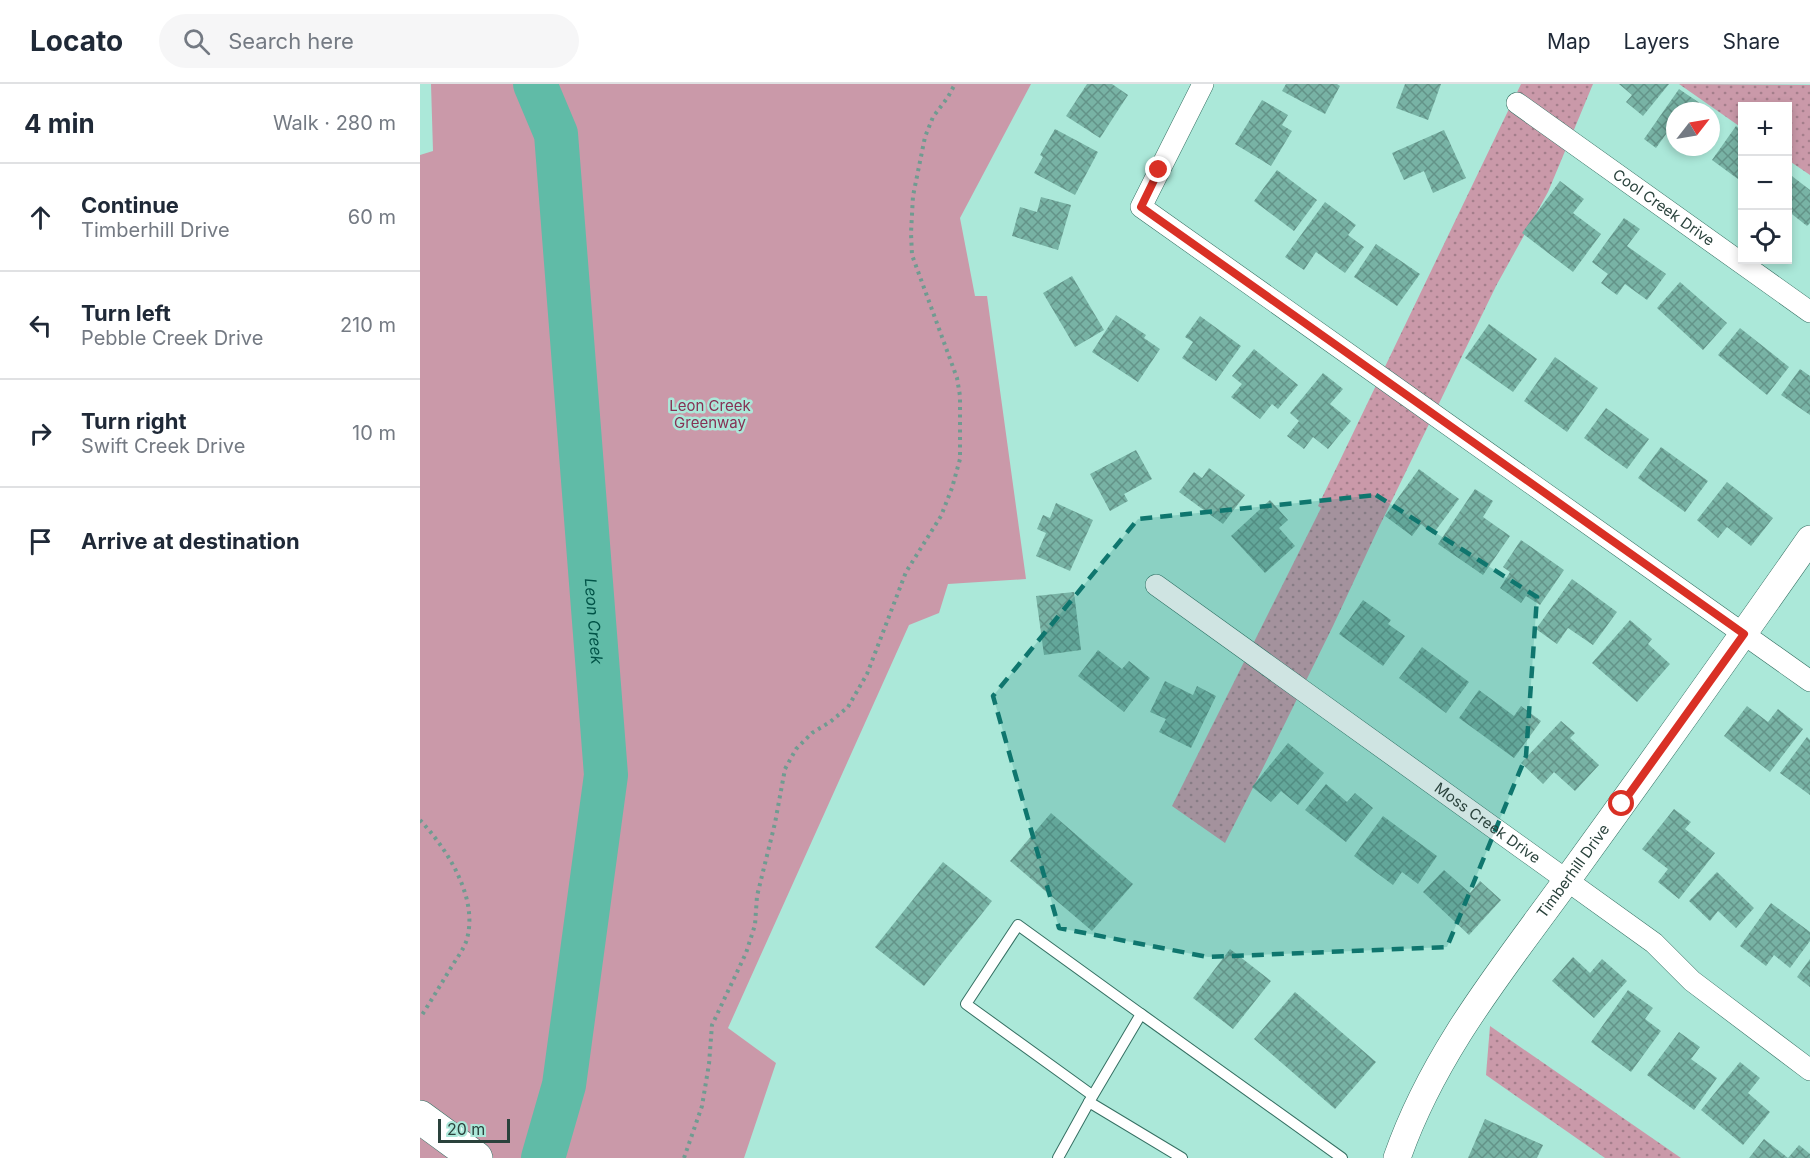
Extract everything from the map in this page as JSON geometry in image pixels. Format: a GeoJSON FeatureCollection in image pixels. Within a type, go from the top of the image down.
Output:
{"type":"FeatureCollection","features":[{"type":"Feature","properties":{"kind":"main road"},"geometry":{"type":"LineString","coordinates":[[420,1117],[476,1158]]}},
{"type":"Feature","properties":{"kind":"street"},"geometry":{"type":"LineString","coordinates":[[1203,84],[1141,207],[1810,681]]}},
{"type":"Feature","properties":{"kind":"street","name":"Cool Creek Drive"},"geometry":{"type":"LineString","coordinates":[[1518,103],[1810,312]]}},
{"type":"Feature","properties":{"kind":"street","name":"Timberhill Drive"},"geometry":{"type":"LineString","coordinates":[[1397,1158],[1438,1067],[1478,1002],[1810,539]]}},
{"type":"Feature","properties":{"kind":"street","name":"Moss Creek Drive"},"geometry":{"type":"LineString","coordinates":[[1156,585],[1568,879],[1654,943],[1692,981],[1810,1070]]}},
{"type":"Feature","properties":{"kind":"lane"},"geometry":{"type":"LineString","coordinates":[[1182,1158],[1091,1099],[966,1004],[1018,925],[1342,1158]]}},
{"type":"Feature","properties":{"kind":"lane"},"geometry":{"type":"LineString","coordinates":[[1058,1158],[1141,1014]]}},
{"type":"Feature","properties":{"kind":"path"},"geometry":{"type":"LineString","coordinates":[[684,1158],[702,1106],[709,1064],[712,1025],[742,962],[755,925],[757,896],[775,823],[785,769],[796,749],[812,733],[848,707],[867,674],[906,572],[941,516],[960,459],[960,396],[957,378],[912,255],[911,233],[913,196],[925,137],[933,117],[955,84]]}},
{"type":"Feature","properties":{"kind":"path"},"geometry":{"type":"LineString","coordinates":[[420,820],[442,848],[463,889],[469,912],[470,929],[465,945],[420,1018]]}},
{"type":"Feature","properties":{"kind":"highlighted area"},"geometry":{"type":"Polygon","coordinates":[[[1376,495],[1537,597],[1526,756],[1447,947],[1208,957],[1059,928],[993,696],[1138,519],[1376,495]]]}},
{"type":"Feature","properties":{"kind":"green space","name":"Leon Creek Greenway"},"geometry":{"type":"Polygon","coordinates":[[[431,84],[1031,84],[960,218],[975,296],[987,296],[1026,579],[948,584],[939,613],[909,625],[728,1028],[776,1063],[744,1158],[420,1158],[420,155],[433,151],[431,84]]]}},
{"type":"Feature","properties":{"kind":"green space"},"geometry":{"type":"Polygon","coordinates":[[[1521,84],[1593,84],[1548,192],[1496,286],[1333,626],[1225,843],[1172,806],[1321,508],[1318,506],[1521,84]]]}},
{"type":"Feature","properties":{"kind":"green space"},"geometry":{"type":"Polygon","coordinates":[[[1679,84],[1810,85],[1810,175],[1792,163],[1792,102],[1738,102],[1738,125],[1720,113],[1720,102],[1705,102],[1679,84]]]}},
{"type":"Feature","properties":{"kind":"green space"},"geometry":{"type":"Polygon","coordinates":[[[1490,1026],[1681,1158],[1605,1158],[1486,1075],[1490,1026]]]}},
{"type":"Feature","properties":{"kind":"building"},"geometry":{"type":"Polygon","coordinates":[[[1087,84],[1112,84],[1128,95],[1100,138],[1066,116],[1087,84]]]}},
{"type":"Feature","properties":{"kind":"building"},"geometry":{"type":"Polygon","coordinates":[[[1286,84],[1337,84],[1340,86],[1325,114],[1282,91],[1286,84]]]}},
{"type":"Feature","properties":{"kind":"building"},"geometry":{"type":"Polygon","coordinates":[[[1405,84],[1441,84],[1428,120],[1396,108],[1405,84]]]}},
{"type":"Feature","properties":{"kind":"building"},"geometry":{"type":"Polygon","coordinates":[[[1619,84],[1669,84],[1643,116],[1626,102],[1632,95],[1619,84]]]}},
{"type":"Feature","properties":{"kind":"building"},"geometry":{"type":"Polygon","coordinates":[[[1679,89],[1698,102],[1670,102],[1679,89]]]}},
{"type":"Feature","properties":{"kind":"building"},"geometry":{"type":"Polygon","coordinates":[[[1262,100],[1288,115],[1282,125],[1292,131],[1271,166],[1235,144],[1262,100]]]}},
{"type":"Feature","properties":{"kind":"building"},"geometry":{"type":"Polygon","coordinates":[[[1666,108],[1666,134],[1656,148],[1644,139],[1666,108]]]}},
{"type":"Feature","properties":{"kind":"building"},"geometry":{"type":"Polygon","coordinates":[[[1736,126],[1738,128],[1738,179],[1712,160],[1715,156],[1720,156],[1720,149],[1736,126]]]}},
{"type":"Feature","properties":{"kind":"building"},"geometry":{"type":"Polygon","coordinates":[[[1055,129],[1098,152],[1075,195],[1034,173],[1043,157],[1040,155],[1055,129]]]}},
{"type":"Feature","properties":{"kind":"building"},"geometry":{"type":"Polygon","coordinates":[[[1444,130],[1466,178],[1433,193],[1424,171],[1404,180],[1392,153],[1444,130]]]}},
{"type":"Feature","properties":{"kind":"building"},"geometry":{"type":"Polygon","coordinates":[[[1277,170],[1317,200],[1294,231],[1254,201],[1277,170]]]}},
{"type":"Feature","properties":{"kind":"building"},"geometry":{"type":"Polygon","coordinates":[[[1792,176],[1810,190],[1810,223],[1807,226],[1792,214],[1792,176]]]}},
{"type":"Feature","properties":{"kind":"building"},"geometry":{"type":"Polygon","coordinates":[[[1560,181],[1584,199],[1573,213],[1601,234],[1573,272],[1522,233],[1560,181]]]}},
{"type":"Feature","properties":{"kind":"building"},"geometry":{"type":"Polygon","coordinates":[[[1041,197],[1071,205],[1058,250],[1012,236],[1020,207],[1037,212],[1041,197]]]}},
{"type":"Feature","properties":{"kind":"building"},"geometry":{"type":"Polygon","coordinates":[[[1325,202],[1356,225],[1348,235],[1364,247],[1345,273],[1316,252],[1304,270],[1285,257],[1325,202]]]}},
{"type":"Feature","properties":{"kind":"building"},"geometry":{"type":"Polygon","coordinates":[[[1624,218],[1640,229],[1627,246],[1666,274],[1647,300],[1625,284],[1617,295],[1601,283],[1608,274],[1592,262],[1624,218]]]}},
{"type":"Feature","properties":{"kind":"building"},"geometry":{"type":"Polygon","coordinates":[[[1376,244],[1420,274],[1397,306],[1354,277],[1376,244]]]}},
{"type":"Feature","properties":{"kind":"building"},"geometry":{"type":"Polygon","coordinates":[[[1072,276],[1104,330],[1075,347],[1043,293],[1072,276]]]}},
{"type":"Feature","properties":{"kind":"building"},"geometry":{"type":"Polygon","coordinates":[[[1680,282],[1727,323],[1703,350],[1657,308],[1680,282]]]}},
{"type":"Feature","properties":{"kind":"building"},"geometry":{"type":"Polygon","coordinates":[[[1116,315],[1146,335],[1144,338],[1160,349],[1138,382],[1092,352],[1116,315]]]}},
{"type":"Feature","properties":{"kind":"building"},"geometry":{"type":"Polygon","coordinates":[[[1200,316],[1241,346],[1216,381],[1182,358],[1193,342],[1185,337],[1200,316]]]}},
{"type":"Feature","properties":{"kind":"building"},"geometry":{"type":"Polygon","coordinates":[[[1489,324],[1537,359],[1513,392],[1465,358],[1489,324]]]}},
{"type":"Feature","properties":{"kind":"building"},"geometry":{"type":"Polygon","coordinates":[[[1740,328],[1789,367],[1767,395],[1718,355],[1740,328]]]}},
{"type":"Feature","properties":{"kind":"building"},"geometry":{"type":"Polygon","coordinates":[[[1254,349],[1298,385],[1278,409],[1272,404],[1260,419],[1231,397],[1242,384],[1232,376],[1254,349]]]}},
{"type":"Feature","properties":{"kind":"building"},"geometry":{"type":"Polygon","coordinates":[[[1555,357],[1598,388],[1567,432],[1524,401],[1555,357]]]}},
{"type":"Feature","properties":{"kind":"building"},"geometry":{"type":"Polygon","coordinates":[[[1800,369],[1810,376],[1810,415],[1781,395],[1800,369]]]}},
{"type":"Feature","properties":{"kind":"building"},"geometry":{"type":"Polygon","coordinates":[[[1323,373],[1343,389],[1330,404],[1351,421],[1328,449],[1313,437],[1304,449],[1287,436],[1299,421],[1290,413],[1323,373]]]}},
{"type":"Feature","properties":{"kind":"building"},"geometry":{"type":"Polygon","coordinates":[[[1606,408],[1649,439],[1627,469],[1584,438],[1606,408]]]}},
{"type":"Feature","properties":{"kind":"building"},"geometry":{"type":"Polygon","coordinates":[[[1661,447],[1708,481],[1685,512],[1638,478],[1661,447]]]}},
{"type":"Feature","properties":{"kind":"building"},"geometry":{"type":"Polygon","coordinates":[[[1136,450],[1152,479],[1124,494],[1128,501],[1110,511],[1090,474],[1136,450]]]}},
{"type":"Feature","properties":{"kind":"building"},"geometry":{"type":"Polygon","coordinates":[[[1209,468],[1245,495],[1223,524],[1179,492],[1194,472],[1202,478],[1209,468]]]}},
{"type":"Feature","properties":{"kind":"building"},"geometry":{"type":"Polygon","coordinates":[[[1419,469],[1459,499],[1433,534],[1421,524],[1412,536],[1385,516],[1419,469]]]}},
{"type":"Feature","properties":{"kind":"building"},"geometry":{"type":"Polygon","coordinates":[[[1727,482],[1773,518],[1751,546],[1727,527],[1718,538],[1697,520],[1727,482]]]}},
{"type":"Feature","properties":{"kind":"building"},"geometry":{"type":"Polygon","coordinates":[[[1475,489],[1493,501],[1483,517],[1510,536],[1483,575],[1438,544],[1475,489]]]}},
{"type":"Feature","properties":{"kind":"building"},"geometry":{"type":"Polygon","coordinates":[[[1270,500],[1288,520],[1279,528],[1295,546],[1265,573],[1231,536],[1270,500]]]}},
{"type":"Feature","properties":{"kind":"building"},"geometry":{"type":"Polygon","coordinates":[[[1056,503],[1093,520],[1070,571],[1036,556],[1046,533],[1037,529],[1043,515],[1050,518],[1056,503]]]}},
{"type":"Feature","properties":{"kind":"building"},"geometry":{"type":"Polygon","coordinates":[[[1521,540],[1564,570],[1540,605],[1526,596],[1521,603],[1500,588],[1510,572],[1503,567],[1521,540]]]}},
{"type":"Feature","properties":{"kind":"building"},"geometry":{"type":"Polygon","coordinates":[[[1572,579],[1617,612],[1593,645],[1568,628],[1557,644],[1536,629],[1572,579]]]}},
{"type":"Feature","properties":{"kind":"building"},"geometry":{"type":"Polygon","coordinates":[[[1074,592],[1081,650],[1044,655],[1036,596],[1074,592]]]}},
{"type":"Feature","properties":{"kind":"building"},"geometry":{"type":"Polygon","coordinates":[[[1363,600],[1391,620],[1388,624],[1405,636],[1383,666],[1339,634],[1363,600]]]}},
{"type":"Feature","properties":{"kind":"building"},"geometry":{"type":"Polygon","coordinates":[[[1630,620],[1652,639],[1648,644],[1670,664],[1637,702],[1592,663],[1630,620]]]}},
{"type":"Feature","properties":{"kind":"building"},"geometry":{"type":"Polygon","coordinates":[[[1422,647],[1469,682],[1446,713],[1399,678],[1422,647]]]}},
{"type":"Feature","properties":{"kind":"building"},"geometry":{"type":"Polygon","coordinates":[[[1098,650],[1122,669],[1129,661],[1150,678],[1124,712],[1078,676],[1098,650]]]}},
{"type":"Feature","properties":{"kind":"building"},"geometry":{"type":"Polygon","coordinates":[[[1165,681],[1193,695],[1197,686],[1216,696],[1191,748],[1159,732],[1166,719],[1150,712],[1165,681]]]}},
{"type":"Feature","properties":{"kind":"building"},"geometry":{"type":"Polygon","coordinates":[[[1479,690],[1514,716],[1521,706],[1541,721],[1514,758],[1459,718],[1479,690]]]}},
{"type":"Feature","properties":{"kind":"building"},"geometry":{"type":"Polygon","coordinates":[[[1747,706],[1768,722],[1778,709],[1803,729],[1770,772],[1724,736],[1747,706]]]}},
{"type":"Feature","properties":{"kind":"building"},"geometry":{"type":"Polygon","coordinates":[[[1561,721],[1575,733],[1570,738],[1599,765],[1575,791],[1554,772],[1543,784],[1521,763],[1561,721]]]}},
{"type":"Feature","properties":{"kind":"building"},"geometry":{"type":"Polygon","coordinates":[[[1807,737],[1810,740],[1810,795],[1780,773],[1807,737]]]}},
{"type":"Feature","properties":{"kind":"building"},"geometry":{"type":"Polygon","coordinates":[[[1288,743],[1324,773],[1298,805],[1281,791],[1271,802],[1252,787],[1288,743]]]}},
{"type":"Feature","properties":{"kind":"building"},"geometry":{"type":"Polygon","coordinates":[[[1326,784],[1347,802],[1355,793],[1373,808],[1346,842],[1305,810],[1326,784]]]}},
{"type":"Feature","properties":{"kind":"building"},"geometry":{"type":"Polygon","coordinates":[[[1674,809],[1691,822],[1685,829],[1715,853],[1679,899],[1658,882],[1668,869],[1642,849],[1674,809]]]}},
{"type":"Feature","properties":{"kind":"building"},"geometry":{"type":"Polygon","coordinates":[[[1051,813],[1133,884],[1092,931],[1010,861],[1051,813]]]}},
{"type":"Feature","properties":{"kind":"building"},"geometry":{"type":"Polygon","coordinates":[[[1383,816],[1437,856],[1418,884],[1402,872],[1393,885],[1354,856],[1383,816]]]}},
{"type":"Feature","properties":{"kind":"building"},"geometry":{"type":"Polygon","coordinates":[[[943,862],[992,901],[924,986],[875,947],[943,862]]]}},
{"type":"Feature","properties":{"kind":"building"},"geometry":{"type":"Polygon","coordinates":[[[1444,870],[1470,893],[1480,881],[1501,900],[1469,935],[1423,892],[1444,870]]]}},
{"type":"Feature","properties":{"kind":"building"},"geometry":{"type":"Polygon","coordinates":[[[1717,872],[1754,908],[1736,928],[1718,911],[1710,921],[1689,901],[1717,872]]]}},
{"type":"Feature","properties":{"kind":"building"},"geometry":{"type":"Polygon","coordinates":[[[1771,903],[1810,932],[1810,941],[1790,968],[1774,955],[1766,966],[1740,946],[1771,903]]]}},
{"type":"Feature","properties":{"kind":"building"},"geometry":{"type":"Polygon","coordinates":[[[1230,949],[1271,981],[1233,1029],[1193,998],[1230,949]]]}},
{"type":"Feature","properties":{"kind":"building"},"geometry":{"type":"Polygon","coordinates":[[[1573,957],[1590,973],[1602,959],[1627,981],[1594,1018],[1552,981],[1573,957]]]}},
{"type":"Feature","properties":{"kind":"building"},"geometry":{"type":"Polygon","coordinates":[[[1810,959],[1810,987],[1797,977],[1810,959]]]}},
{"type":"Feature","properties":{"kind":"building"},"geometry":{"type":"Polygon","coordinates":[[[1628,990],[1653,1008],[1645,1019],[1661,1031],[1631,1072],[1591,1042],[1628,990]]]}},
{"type":"Feature","properties":{"kind":"building"},"geometry":{"type":"Polygon","coordinates":[[[1295,992],[1376,1062],[1335,1109],[1254,1039],[1295,992]]]}},
{"type":"Feature","properties":{"kind":"building"},"geometry":{"type":"Polygon","coordinates":[[[1679,1032],[1700,1047],[1691,1059],[1717,1078],[1694,1110],[1647,1075],[1679,1032]]]}},
{"type":"Feature","properties":{"kind":"building"},"geometry":{"type":"Polygon","coordinates":[[[1740,1062],[1760,1078],[1748,1093],[1770,1112],[1743,1145],[1701,1110],[1740,1062]]]}},
{"type":"Feature","properties":{"kind":"building"},"geometry":{"type":"Polygon","coordinates":[[[1485,1119],[1543,1145],[1537,1158],[1468,1158],[1485,1119]]]}},
{"type":"Feature","properties":{"kind":"building"},"geometry":{"type":"Polygon","coordinates":[[[1764,1139],[1788,1158],[1749,1158],[1764,1139]]]}},
{"type":"Feature","properties":{"kind":"building"},"geometry":{"type":"Polygon","coordinates":[[[1799,1145],[1810,1154],[1810,1158],[1788,1158],[1799,1145]]]}},
{"type":"Feature","properties":{"kind":"waterway","name":"Leon Creek"},"geometry":{"type":"LineString","coordinates":[[535,84],[556,134],[606,775],[564,1085],[543,1158]]}},
{"type":"Feature","properties":{"kind":"route"},"geometry":{"type":"LineString","coordinates":[[1159,170],[1141,207],[1744,634],[1622,804]]}}]}
